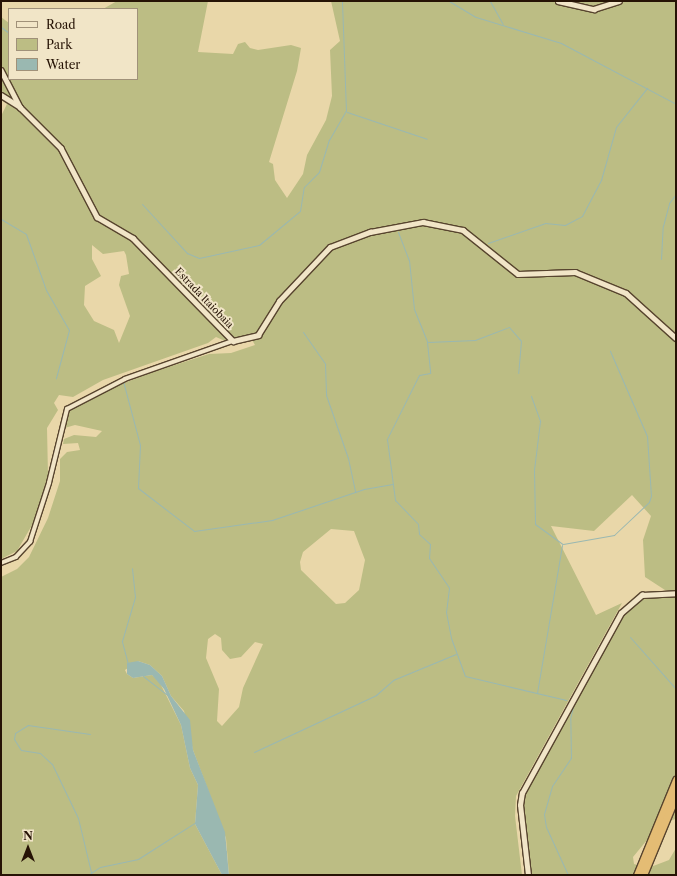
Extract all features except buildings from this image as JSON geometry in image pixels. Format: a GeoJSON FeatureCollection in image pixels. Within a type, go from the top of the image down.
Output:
{"type":"FeatureCollection","features":[{"type":"Feature","properties":{"kind":"highway"},"geometry":{"type":"LineString","coordinates":[[637,875],[676,780]]}},
{"type":"Feature","properties":{"kind":"highway"},"geometry":{"type":"LineString","coordinates":[[643,875],[676,795]]}},
{"type":"Feature","properties":{"kind":"street"},"geometry":{"type":"LineString","coordinates":[[558,1],[594,9],[619,1]]}},
{"type":"Feature","properties":{"kind":"street"},"geometry":{"type":"LineString","coordinates":[[1,70],[20,107]]}},
{"type":"Feature","properties":{"kind":"street","name":"Estrada Itaiobaia"},"geometry":{"type":"LineString","coordinates":[[1,95],[20,107],[61,148],[97,217],[133,238],[233,341],[258,335],[279,301],[330,247],[358,235],[423,222],[463,230],[518,274],[576,272],[626,292],[676,338]]}},
{"type":"Feature","properties":{"kind":"street"},"geometry":{"type":"LineString","coordinates":[[1,563],[16,557],[30,542],[49,483],[66,409],[125,379],[233,341]]}},
{"type":"Feature","properties":{"kind":"street"},"geometry":{"type":"LineString","coordinates":[[528,875],[520,805],[522,793],[621,613],[642,595],[676,593]]}},
{"type":"Feature","properties":{"kind":"green space"},"geometry":{"type":"Polygon","coordinates":[[[117,1],[208,1],[198,52],[233,54],[238,44],[245,42],[250,48],[258,50],[291,45],[301,48],[297,71],[269,162],[273,164],[275,180],[287,198],[303,174],[307,155],[326,120],[332,96],[330,50],[340,41],[331,1],[676,1],[676,592],[665,590],[645,577],[643,540],[651,516],[632,495],[594,531],[551,526],[596,615],[622,603],[516,796],[515,816],[522,875],[229,875],[226,838],[193,750],[184,711],[171,696],[162,676],[150,665],[138,661],[125,670],[127,674],[133,678],[152,675],[159,681],[181,725],[190,768],[198,785],[195,824],[222,875],[1,875],[1,577],[17,569],[29,557],[48,518],[60,481],[60,459],[67,452],[80,450],[78,443],[63,444],[64,439],[74,435],[96,437],[102,431],[75,425],[61,429],[62,415],[95,394],[153,372],[209,354],[231,353],[255,345],[251,338],[232,344],[216,337],[208,343],[103,380],[73,397],[59,395],[54,403],[58,410],[47,428],[48,475],[35,520],[17,551],[1,559],[1,116],[7,104],[1,100],[1,17],[8,22],[8,80],[138,80],[138,8],[105,8],[117,1]],[[92,245],[92,259],[101,276],[85,286],[84,305],[94,321],[114,330],[119,343],[130,316],[119,285],[121,276],[129,274],[126,255],[124,251],[103,254],[92,245]],[[331,529],[303,552],[300,562],[301,570],[336,604],[345,603],[359,590],[365,560],[354,531],[331,529]],[[215,634],[208,639],[206,658],[219,689],[217,721],[222,726],[239,707],[243,688],[263,644],[255,642],[241,657],[230,659],[222,650],[221,638],[215,634]]]}},
{"type":"Feature","properties":{"kind":"green space"},"geometry":{"type":"Polygon","coordinates":[[[660,595],[676,597],[676,819],[661,823],[633,857],[634,864],[648,868],[669,860],[676,848],[676,875],[528,875],[522,798],[626,608],[644,596],[660,595]]]}},
{"type":"Feature","properties":{"kind":"water"},"geometry":{"type":"Polygon","coordinates":[[[138,661],[150,665],[162,676],[171,696],[190,720],[193,750],[225,832],[229,875],[222,875],[195,824],[198,785],[190,768],[181,725],[164,689],[152,675],[133,678],[127,674],[127,663],[138,661]]]}},
{"type":"Feature","properties":{"kind":"waterway"},"geometry":{"type":"LineString","coordinates":[[142,204],[187,253],[199,258],[259,245],[300,211],[304,187],[319,172],[329,140],[346,111],[342,1]]}},
{"type":"Feature","properties":{"kind":"waterway"},"geometry":{"type":"LineString","coordinates":[[449,1],[476,17],[561,43],[676,104]]}},
{"type":"Feature","properties":{"kind":"waterway"},"geometry":{"type":"LineString","coordinates":[[490,1],[503,24]]}},
{"type":"Feature","properties":{"kind":"waterway"},"geometry":{"type":"LineString","coordinates":[[1,27],[8,32]]}},
{"type":"Feature","properties":{"kind":"waterway"},"geometry":{"type":"LineString","coordinates":[[488,243],[545,223],[565,225],[582,216],[601,180],[616,127],[647,88]]}},
{"type":"Feature","properties":{"kind":"waterway"},"geometry":{"type":"LineString","coordinates":[[347,112],[427,139]]}},
{"type":"Feature","properties":{"kind":"waterway"},"geometry":{"type":"LineString","coordinates":[[661,259],[663,226],[669,203],[676,194]]}},
{"type":"Feature","properties":{"kind":"waterway"},"geometry":{"type":"LineString","coordinates":[[1,219],[26,234],[46,290],[69,330],[56,378]]}},
{"type":"Feature","properties":{"kind":"waterway"},"geometry":{"type":"LineString","coordinates":[[398,232],[409,260],[414,309],[427,342],[430,373],[419,375],[387,439],[395,500],[418,524],[419,534],[430,544],[429,558],[449,588],[446,612],[451,638],[465,676],[566,700]]}},
{"type":"Feature","properties":{"kind":"waterway"},"geometry":{"type":"LineString","coordinates":[[428,342],[475,340],[509,327],[521,341],[518,373]]}},
{"type":"Feature","properties":{"kind":"waterway"},"geometry":{"type":"LineString","coordinates":[[303,332],[325,364],[326,395],[348,458],[355,492]]}},
{"type":"Feature","properties":{"kind":"waterway"},"geometry":{"type":"LineString","coordinates":[[531,396],[540,421],[534,470],[535,524],[563,544],[614,535],[649,502],[651,496],[647,436],[610,351]]}},
{"type":"Feature","properties":{"kind":"waterway"},"geometry":{"type":"LineString","coordinates":[[123,381],[140,445],[138,488],[194,531],[272,520],[364,489],[393,484]]}},
{"type":"Feature","properties":{"kind":"waterway"},"geometry":{"type":"LineString","coordinates":[[537,693],[562,545]]}},
{"type":"Feature","properties":{"kind":"waterway"},"geometry":{"type":"LineString","coordinates":[[128,664],[122,641],[135,597],[132,568]]}},
{"type":"Feature","properties":{"kind":"waterway"},"geometry":{"type":"LineString","coordinates":[[630,637],[676,689]]}},
{"type":"Feature","properties":{"kind":"waterway"},"geometry":{"type":"LineString","coordinates":[[254,752],[376,695],[393,680],[456,654]]}},
{"type":"Feature","properties":{"kind":"waterway"},"geometry":{"type":"LineString","coordinates":[[143,676],[167,695]]}},
{"type":"Feature","properties":{"kind":"waterway"},"geometry":{"type":"LineString","coordinates":[[568,875],[546,827],[544,814],[552,786],[571,758],[570,719],[574,703]]}},
{"type":"Feature","properties":{"kind":"waterway"},"geometry":{"type":"LineString","coordinates":[[90,734],[28,725],[15,733],[14,739],[21,750],[40,753],[52,764],[78,818],[91,872]]}},
{"type":"Feature","properties":{"kind":"waterway"},"geometry":{"type":"LineString","coordinates":[[88,875],[100,867],[138,859],[196,822]]}},
{"type":"Feature","properties":{"kind":"waterway"},"geometry":{"type":"LineString","coordinates":[[225,862],[226,851]]}}]}
